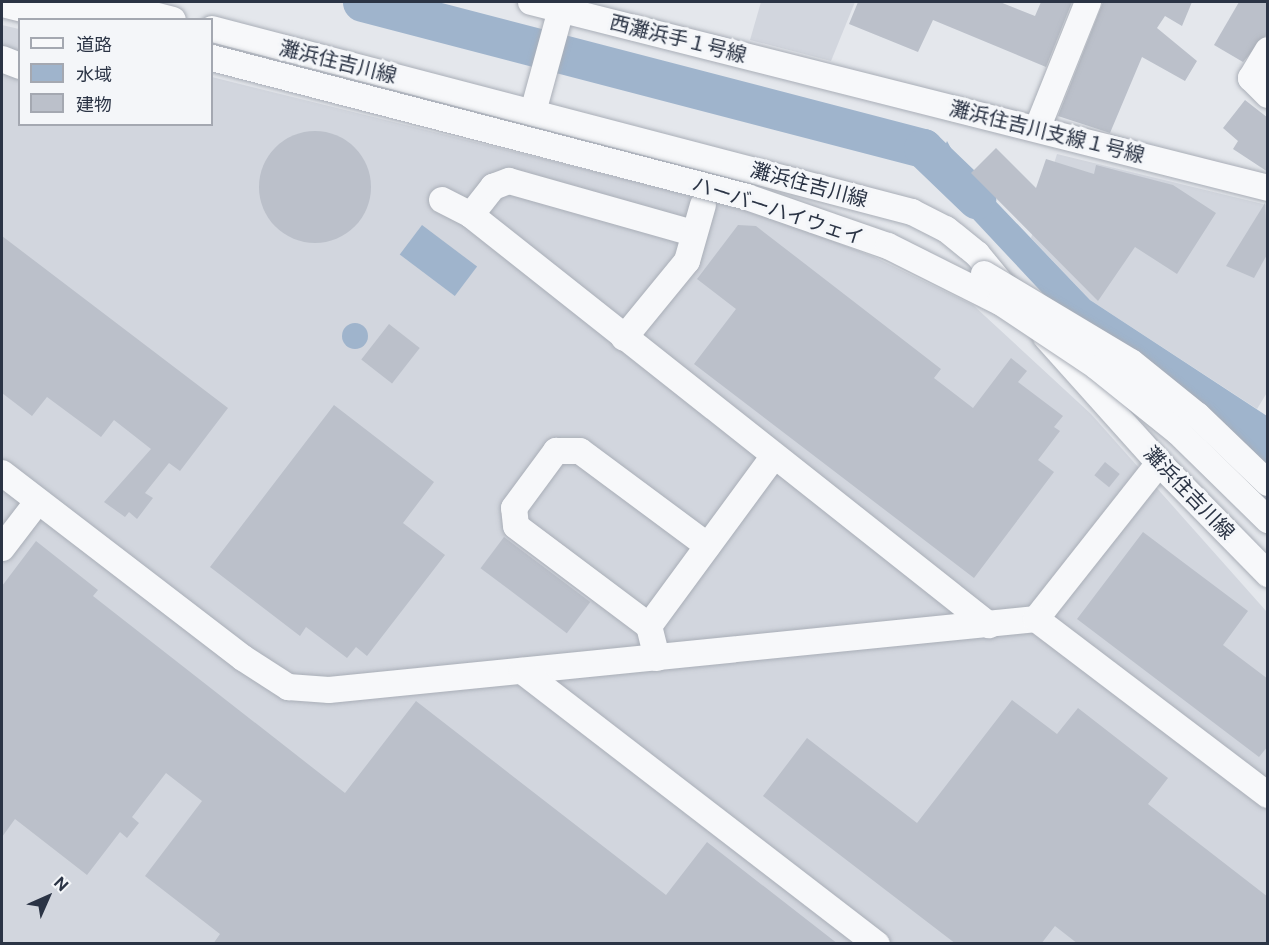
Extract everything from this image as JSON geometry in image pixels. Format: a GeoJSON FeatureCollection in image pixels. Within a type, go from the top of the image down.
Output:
{"type":"FeatureCollection","features":[{"type":"Feature","properties":{"kind":"street"},"geometry":{"type":"LineString","coordinates":[[44,2],[105,18]]}},
{"type":"Feature","properties":{"kind":"street"},"geometry":{"type":"LineString","coordinates":[[103,2],[165,18]]}},
{"type":"Feature","properties":{"kind":"street","name":"西灘浜手１号線"},"geometry":{"type":"LineString","coordinates":[[531,2],[562,5],[826,76]]}},
{"type":"Feature","properties":{"kind":"street"},"geometry":{"type":"LineString","coordinates":[[1037,129],[1088,2]]}},
{"type":"Feature","properties":{"kind":"street"},"geometry":{"type":"LineString","coordinates":[[2,4],[54,18]]}},
{"type":"Feature","properties":{"kind":"street"},"geometry":{"type":"LineString","coordinates":[[533,112],[562,5]]}},
{"type":"Feature","properties":{"kind":"street","name":"灘浜住吉川線"},"geometry":{"type":"LineString","coordinates":[[213,29],[912,212],[946,229],[977,254],[1159,463],[1268,574]]}},
{"type":"Feature","properties":{"kind":"street","name":"ハーバーハイウェイ"},"geometry":{"type":"LineString","coordinates":[[213,45],[749,184],[917,243],[1009,287],[1096,338],[1171,393],[1268,483]]}},
{"type":"Feature","properties":{"kind":"street"},"geometry":{"type":"LineString","coordinates":[[1259,86],[1268,50]]}},
{"type":"Feature","properties":{"kind":"street","name":"ハーバーハイウェイ"},"geometry":{"type":"LineString","coordinates":[[213,58],[747,197],[888,246],[1000,302],[1096,366],[1178,432],[1268,520]]}},
{"type":"Feature","properties":{"kind":"street"},"geometry":{"type":"LineString","coordinates":[[2,59],[18,65]]}},
{"type":"Feature","properties":{"kind":"street","name":"灘浜住吉川支線１号線"},"geometry":{"type":"LineString","coordinates":[[826,76],[1268,188]]}},
{"type":"Feature","properties":{"kind":"street"},"geometry":{"type":"LineString","coordinates":[[471,215],[493,187],[509,181],[693,233]]}},
{"type":"Feature","properties":{"kind":"street"},"geometry":{"type":"LineString","coordinates":[[442,200],[471,215],[989,625]]}},
{"type":"Feature","properties":{"kind":"street"},"geometry":{"type":"LineString","coordinates":[[624,338],[687,261],[693,233],[703,206]]}},
{"type":"Feature","properties":{"kind":"street"},"geometry":{"type":"LineString","coordinates":[[657,658],[649,626],[516,526],[514,508],[556,451],[580,451],[708,546]]}},
{"type":"Feature","properties":{"kind":"street"},"geometry":{"type":"LineString","coordinates":[[649,626],[774,456]]}},
{"type":"Feature","properties":{"kind":"street"},"geometry":{"type":"LineString","coordinates":[[1036,619],[1159,463]]}},
{"type":"Feature","properties":{"kind":"street"},"geometry":{"type":"LineString","coordinates":[[2,473],[243,658],[288,687],[329,690],[1036,619],[1268,795]]}},
{"type":"Feature","properties":{"kind":"street"},"geometry":{"type":"LineString","coordinates":[[2,548],[38,501]]}},
{"type":"Feature","properties":{"kind":"street"},"geometry":{"type":"LineString","coordinates":[[522,671],[877,944]]}},
{"type":"Feature","properties":{"kind":"shaded area"},"geometry":{"type":"Polygon","coordinates":[[[761,2],[855,2],[831,61],[750,40],[761,2]]]}},
{"type":"Feature","properties":{"kind":"shaded area"},"geometry":{"type":"Polygon","coordinates":[[[2,25],[18,29],[18,126],[213,126],[213,77],[758,212],[874,257],[973,305],[1091,414],[1267,612],[1267,943],[2,943],[2,25]]]}},
{"type":"Feature","properties":{"kind":"shaded area"},"geometry":{"type":"Polygon","coordinates":[[[1057,154],[1267,205],[1268,391],[1257,409],[1090,300],[1031,238],[1057,154]]]}},
{"type":"Feature","properties":{"kind":"water"},"geometry":{"type":"Polygon","coordinates":[[[947,141],[959,163],[1090,300],[1267,416],[1267,533],[933,176],[947,141]]]}},
{"type":"Feature","properties":{"kind":"water"},"geometry":{"type":"Polygon","coordinates":[[[422,225],[477,267],[455,296],[400,255],[422,225]]]}},
{"type":"Feature","properties":{"kind":"water"},"geometry":{"type":"Polygon","coordinates":[[[355,323],[364,327],[368,336],[364,345],[355,349],[346,345],[342,336],[346,327],[355,323]]]}},
{"type":"Feature","properties":{"kind":"building"},"geometry":{"type":"Polygon","coordinates":[[[858,2],[1000,2],[1035,16],[1041,2],[1072,2],[1046,67],[933,20],[918,52],[849,24],[858,2]]]}},
{"type":"Feature","properties":{"kind":"building"},"geometry":{"type":"Polygon","coordinates":[[[1103,2],[1192,2],[1182,26],[1165,16],[1157,28],[1197,61],[1185,81],[1142,57],[1110,133],[1058,116],[1103,2]]]}},
{"type":"Feature","properties":{"kind":"building"},"geometry":{"type":"Polygon","coordinates":[[[1239,2],[1268,2],[1268,33],[1243,62],[1214,45],[1239,2]]]}},
{"type":"Feature","properties":{"kind":"building"},"geometry":{"type":"Polygon","coordinates":[[[1245,100],[1268,118],[1268,172],[1233,149],[1238,141],[1223,128],[1245,100]]]}},
{"type":"Feature","properties":{"kind":"building"},"geometry":{"type":"Polygon","coordinates":[[[315,131],[337,135],[355,147],[367,165],[371,187],[367,209],[355,227],[337,239],[315,243],[293,239],[275,227],[263,209],[259,187],[263,165],[275,147],[293,135],[315,131]]]}},
{"type":"Feature","properties":{"kind":"building"},"geometry":{"type":"Polygon","coordinates":[[[996,148],[1036,188],[1046,159],[1094,174],[1096,165],[1173,185],[1216,213],[1177,274],[1135,247],[1098,301],[971,173],[996,148]]]}},
{"type":"Feature","properties":{"kind":"building"},"geometry":{"type":"Polygon","coordinates":[[[1265,203],[1268,253],[1254,278],[1226,266],[1265,203]]]}},
{"type":"Feature","properties":{"kind":"building"},"geometry":{"type":"Polygon","coordinates":[[[738,225],[756,226],[941,369],[934,378],[973,408],[1011,358],[1027,371],[1018,382],[1063,416],[1054,427],[1060,431],[1038,460],[1054,472],[974,578],[694,364],[736,309],[697,279],[738,225]]]}},
{"type":"Feature","properties":{"kind":"building"},"geometry":{"type":"Polygon","coordinates":[[[2,236],[228,408],[180,471],[169,463],[145,493],[153,498],[137,519],[129,512],[125,517],[104,502],[151,449],[114,420],[101,437],[47,397],[32,416],[2,393],[2,236]]]}},
{"type":"Feature","properties":{"kind":"building"},"geometry":{"type":"Polygon","coordinates":[[[389,324],[420,348],[392,383],[361,359],[389,324]]]}},
{"type":"Feature","properties":{"kind":"building"},"geometry":{"type":"Polygon","coordinates":[[[334,405],[434,482],[403,523],[445,555],[367,656],[356,647],[347,658],[306,627],[300,636],[210,567],[334,405]]]}},
{"type":"Feature","properties":{"kind":"building"},"geometry":{"type":"Polygon","coordinates":[[[1105,462],[1120,474],[1109,487],[1094,475],[1105,462]]]}},
{"type":"Feature","properties":{"kind":"building"},"geometry":{"type":"Polygon","coordinates":[[[1143,532],[1248,611],[1223,645],[1268,679],[1268,746],[1259,757],[1077,619],[1143,532]]]}},
{"type":"Feature","properties":{"kind":"building"},"geometry":{"type":"Polygon","coordinates":[[[504,537],[590,602],[567,633],[481,568],[504,537]]]}},
{"type":"Feature","properties":{"kind":"building"},"geometry":{"type":"Polygon","coordinates":[[[36,541],[98,590],[93,596],[345,793],[416,701],[666,895],[707,842],[838,944],[213,944],[220,934],[145,876],[202,801],[166,773],[132,817],[139,823],[127,838],[120,832],[87,875],[15,819],[2,837],[2,586],[36,541]]]}},
{"type":"Feature","properties":{"kind":"building"},"geometry":{"type":"Polygon","coordinates":[[[1012,700],[1057,734],[1078,708],[1168,778],[1148,804],[1268,897],[1268,944],[1078,944],[1055,926],[1041,944],[956,944],[763,796],[807,738],[917,823],[1012,700]]]}},
{"type":"Feature","properties":{"kind":"waterway"},"geometry":{"type":"LineString","coordinates":[[362,2],[923,148],[976,199]]}}]}
